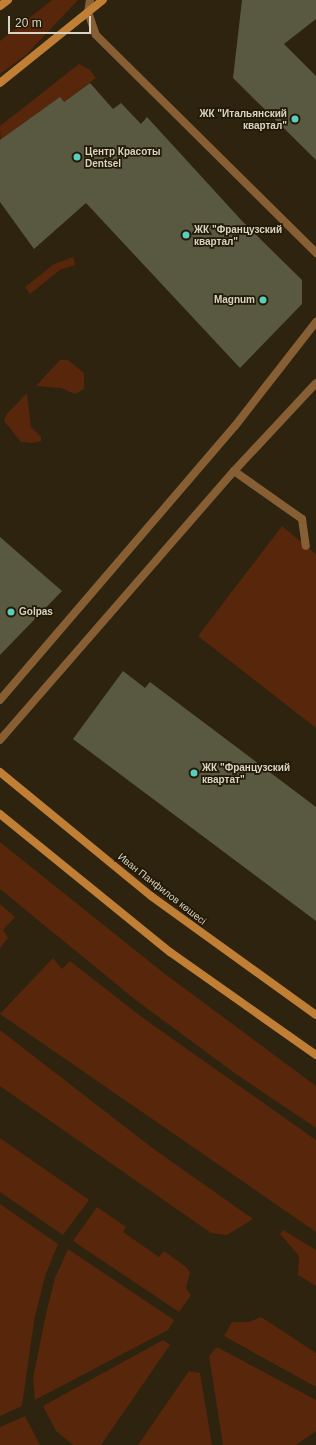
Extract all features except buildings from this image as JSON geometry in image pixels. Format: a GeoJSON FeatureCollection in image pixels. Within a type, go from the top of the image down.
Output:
{"type":"FeatureCollection","features":[{"type":"Feature","properties":{"kind":"street"},"geometry":{"type":"LineString","coordinates":[[0,6],[8,0]]}},
{"type":"Feature","properties":{"kind":"street"},"geometry":{"type":"LineString","coordinates":[[90,0],[88,12],[90,23],[102,41],[316,253]]}},
{"type":"Feature","properties":{"kind":"street"},"geometry":{"type":"LineString","coordinates":[[0,83],[103,0]]}},
{"type":"Feature","properties":{"kind":"street"},"geometry":{"type":"LineString","coordinates":[[0,700],[234,426],[316,322]]}},
{"type":"Feature","properties":{"kind":"street"},"geometry":{"type":"LineString","coordinates":[[0,740],[234,471],[316,383]]}},
{"type":"Feature","properties":{"kind":"street"},"geometry":{"type":"LineString","coordinates":[[234,471],[302,519],[306,546]]}},
{"type":"Feature","properties":{"kind":"street","name":"Иван Панфилов көшесі"},"geometry":{"type":"LineString","coordinates":[[0,772],[151,896],[316,1015]]}},
{"type":"Feature","properties":{"kind":"street"},"geometry":{"type":"LineString","coordinates":[[0,814],[170,952],[316,1055]]}},
{"type":"Feature","properties":{"kind":"shaded area"},"geometry":{"type":"Polygon","coordinates":[[[52,0],[78,0],[26,55],[0,74],[0,41],[52,0]]]}},
{"type":"Feature","properties":{"kind":"shaded area"},"geometry":{"type":"Polygon","coordinates":[[[79,64],[90,70],[96,78],[1,149],[0,126],[79,64]]]}},
{"type":"Feature","properties":{"kind":"shaded area"},"geometry":{"type":"Polygon","coordinates":[[[73,257],[75,265],[60,270],[30,294],[25,287],[54,264],[73,257]]]}},
{"type":"Feature","properties":{"kind":"shaded area"},"geometry":{"type":"Polygon","coordinates":[[[60,360],[68,360],[84,373],[84,389],[75,394],[61,388],[36,386],[60,360]]]}},
{"type":"Feature","properties":{"kind":"shaded area"},"geometry":{"type":"Polygon","coordinates":[[[27,393],[31,427],[41,437],[41,441],[32,443],[21,442],[4,421],[6,415],[27,393]]]}},
{"type":"Feature","properties":{"kind":"shaded area"},"geometry":{"type":"Polygon","coordinates":[[[282,526],[316,554],[316,728],[198,636],[282,526]]]}},
{"type":"Feature","properties":{"kind":"shaded area"},"geometry":{"type":"Polygon","coordinates":[[[0,842],[165,974],[316,1086],[316,1128],[236,1074],[137,1001],[0,889],[0,842]]]}},
{"type":"Feature","properties":{"kind":"shaded area"},"geometry":{"type":"Polygon","coordinates":[[[0,904],[15,917],[3,930],[8,938],[0,948],[0,904]]]}},
{"type":"Feature","properties":{"kind":"shaded area"},"geometry":{"type":"Polygon","coordinates":[[[53,958],[62,969],[70,961],[143,1018],[316,1140],[316,1232],[0,1014],[53,958]]]}},
{"type":"Feature","properties":{"kind":"shaded area"},"geometry":{"type":"Polygon","coordinates":[[[0,1030],[151,1147],[253,1219],[227,1235],[211,1233],[0,1086],[0,1030]]]}},
{"type":"Feature","properties":{"kind":"shaded area"},"geometry":{"type":"Polygon","coordinates":[[[0,1138],[89,1200],[63,1235],[0,1192],[0,1138]]]}},
{"type":"Feature","properties":{"kind":"shaded area"},"geometry":{"type":"Polygon","coordinates":[[[0,1204],[58,1244],[45,1276],[34,1321],[22,1406],[0,1416],[0,1204]]]}},
{"type":"Feature","properties":{"kind":"shaded area"},"geometry":{"type":"Polygon","coordinates":[[[97,1207],[126,1227],[123,1232],[159,1257],[164,1251],[186,1267],[190,1272],[186,1288],[191,1295],[179,1312],[73,1241],[97,1207]]]}},
{"type":"Feature","properties":{"kind":"shaded area"},"geometry":{"type":"Polygon","coordinates":[[[283,1230],[316,1250],[316,1286],[298,1275],[299,1256],[280,1234],[283,1230]]]}},
{"type":"Feature","properties":{"kind":"shaded area"},"geometry":{"type":"Polygon","coordinates":[[[68,1249],[174,1320],[168,1330],[35,1400],[33,1378],[46,1314],[55,1278],[68,1249]]]}},
{"type":"Feature","properties":{"kind":"shaded area"},"geometry":{"type":"Polygon","coordinates":[[[261,1317],[316,1353],[316,1387],[224,1336],[232,1322],[249,1322],[261,1317]]]}},
{"type":"Feature","properties":{"kind":"shaded area"},"geometry":{"type":"Polygon","coordinates":[[[163,1340],[170,1345],[101,1445],[73,1445],[56,1431],[43,1406],[163,1340]]]}},
{"type":"Feature","properties":{"kind":"shaded area"},"geometry":{"type":"Polygon","coordinates":[[[217,1347],[316,1400],[316,1431],[296,1445],[223,1445],[209,1356],[217,1347]]]}},
{"type":"Feature","properties":{"kind":"shaded area"},"geometry":{"type":"Polygon","coordinates":[[[189,1371],[200,1373],[212,1445],[138,1445],[189,1371]]]}},
{"type":"Feature","properties":{"kind":"shaded area"},"geometry":{"type":"Polygon","coordinates":[[[25,1416],[40,1445],[0,1445],[0,1427],[25,1416]]]}},
{"type":"Feature","properties":{"kind":"place","name":"ЖК \"Итальянский квартал\""},"geometry":{"type":"Point","coordinates":[295,119]}},
{"type":"Feature","properties":{"kind":"place","name":"Центр Красоты Dentsel"},"geometry":{"type":"Point","coordinates":[77,157]}},
{"type":"Feature","properties":{"kind":"place","name":"ЖК \"Французский квартал\""},"geometry":{"type":"Point","coordinates":[186,235]}},
{"type":"Feature","properties":{"kind":"place","name":"Magnum"},"geometry":{"type":"Point","coordinates":[263,300]}},
{"type":"Feature","properties":{"kind":"place","name":"Golpas"},"geometry":{"type":"Point","coordinates":[11,612]}},
{"type":"Feature","properties":{"kind":"place","name":"ЖК \"Французский квартат\""},"geometry":{"type":"Point","coordinates":[194,773]}}]}
